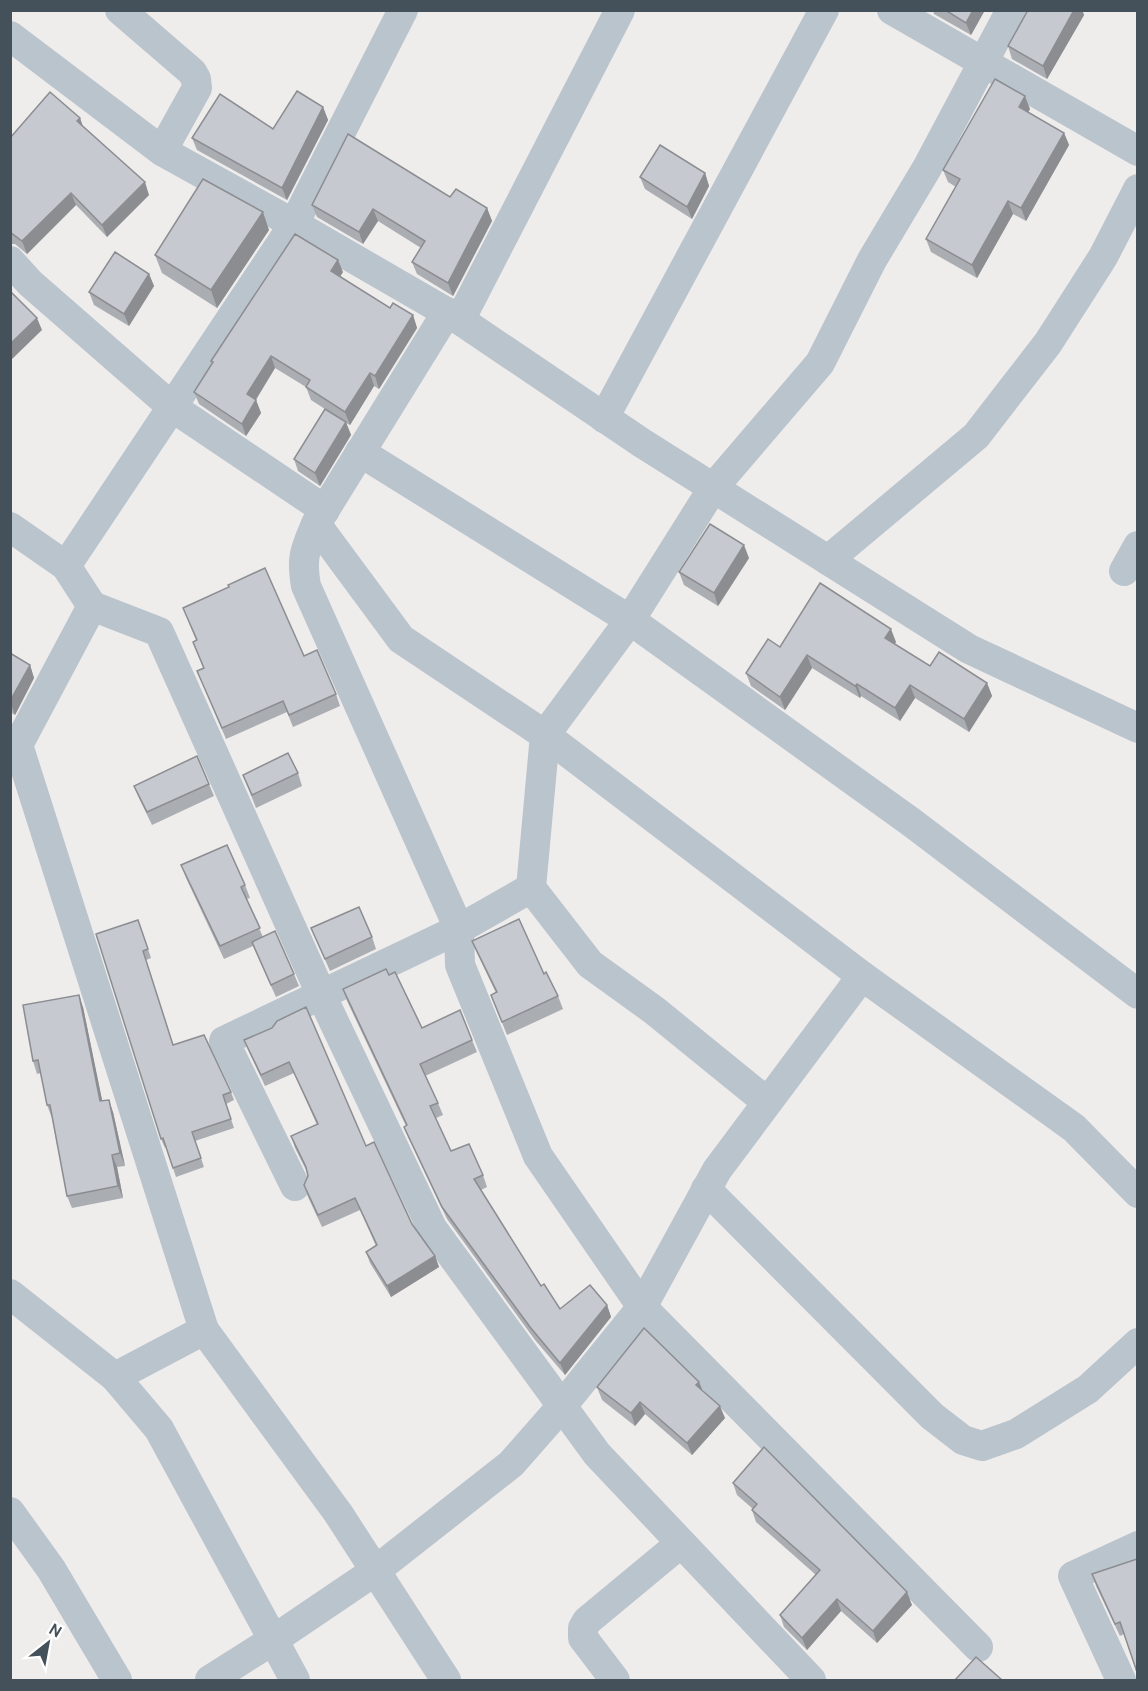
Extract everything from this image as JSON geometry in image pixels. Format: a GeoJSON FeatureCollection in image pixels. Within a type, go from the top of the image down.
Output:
{"type":"FeatureCollection","features":[{"type":"Feature","properties":{"kind":"street"},"geometry":{"type":"LineString","coordinates":[[120,10],[192,72],[196,79],[197,88],[162,151]]}},
{"type":"Feature","properties":{"kind":"street"},"geometry":{"type":"LineString","coordinates":[[66,566],[294,224],[404,10]]}},
{"type":"Feature","properties":{"kind":"street"},"geometry":{"type":"LineString","coordinates":[[620,10],[454,316],[360,452],[320,517],[305,549],[302,565],[306,586],[459,929],[460,964],[538,1156],[642,1307],[978,1647]]}},
{"type":"Feature","properties":{"kind":"street"},"geometry":{"type":"LineString","coordinates":[[604,418],[824,10]]}},
{"type":"Feature","properties":{"kind":"street"},"geometry":{"type":"LineString","coordinates":[[892,10],[1137,151]]}},
{"type":"Feature","properties":{"kind":"street"},"geometry":{"type":"LineString","coordinates":[[767,1102],[655,1011],[590,964],[531,888],[545,735],[630,620],[713,488],[820,363],[872,260],[927,168],[1011,10]]}},
{"type":"Feature","properties":{"kind":"street"},"geometry":{"type":"LineString","coordinates":[[10,36],[162,151],[454,316],[604,418],[969,649],[1137,728]]}},
{"type":"Feature","properties":{"kind":"street"},"geometry":{"type":"LineString","coordinates":[[828,560],[976,436],[1048,343],[1103,257],[1137,189]]}},
{"type":"Feature","properties":{"kind":"street"},"geometry":{"type":"LineString","coordinates":[[10,261],[30,283],[172,407],[320,517],[401,639],[545,735],[862,976],[1074,1128],[1137,1193]]}},
{"type":"Feature","properties":{"kind":"street"},"geometry":{"type":"LineString","coordinates":[[360,452],[630,620],[911,822],[1137,994]]}},
{"type":"Feature","properties":{"kind":"street"},"geometry":{"type":"LineString","coordinates":[[10,527],[66,566],[92,606],[159,633],[321,995],[432,1228],[597,1454],[811,1680]]}},
{"type":"Feature","properties":{"kind":"street"},"geometry":{"type":"LineString","coordinates":[[92,606],[14,742],[204,1330],[338,1513],[446,1680]]}},
{"type":"Feature","properties":{"kind":"street"},"geometry":{"type":"LineString","coordinates":[[294,1186],[224,1041],[459,929],[531,888]]}},
{"type":"Feature","properties":{"kind":"street"},"geometry":{"type":"LineString","coordinates":[[210,1680],[375,1571],[511,1464],[562,1406],[642,1307],[717,1170],[862,976]]}},
{"type":"Feature","properties":{"kind":"street"},"geometry":{"type":"LineString","coordinates":[[706,1189],[932,1416],[963,1440],[982,1446],[1016,1434],[1088,1389],[1137,1343]]}},
{"type":"Feature","properties":{"kind":"street"},"geometry":{"type":"LineString","coordinates":[[10,1294],[115,1377],[159,1429],[295,1680]]}},
{"type":"Feature","properties":{"kind":"street"},"geometry":{"type":"LineString","coordinates":[[115,1377],[204,1330]]}},
{"type":"Feature","properties":{"kind":"street"},"geometry":{"type":"LineString","coordinates":[[10,1512],[51,1569],[117,1680]]}},
{"type":"Feature","properties":{"kind":"street"},"geometry":{"type":"LineString","coordinates":[[615,1680],[584,1638],[583,1628],[588,1621],[681,1543]]}},
{"type":"Feature","properties":{"kind":"street"},"geometry":{"type":"LineString","coordinates":[[1121,1680],[1074,1576],[1137,1546]]}},
{"type":"Feature","properties":{"kind":"building"},"geometry":{"type":"Polygon","coordinates":[[[945,10],[973,10],[966,23],[945,10]]]}},
{"type":"Feature","properties":{"kind":"building"},"geometry":{"type":"Polygon","coordinates":[[[1028,10],[1074,10],[1043,66],[1008,46],[1028,10]]]}},
{"type":"Feature","properties":{"kind":"building"},"geometry":{"type":"Polygon","coordinates":[[[995,79],[1025,96],[1019,107],[1064,133],[1021,208],[1008,201],[972,265],[926,239],[960,179],[943,170],[995,79]]]}},
{"type":"Feature","properties":{"kind":"building"},"geometry":{"type":"Polygon","coordinates":[[[297,91],[323,107],[282,188],[192,138],[220,94],[273,129],[297,91]]]}},
{"type":"Feature","properties":{"kind":"building"},"geometry":{"type":"Polygon","coordinates":[[[50,92],[80,118],[77,121],[145,182],[102,225],[71,193],[22,241],[10,232],[10,138],[50,92]]]}},
{"type":"Feature","properties":{"kind":"building"},"geometry":{"type":"Polygon","coordinates":[[[348,134],[450,197],[456,189],[487,208],[448,283],[412,262],[425,241],[373,209],[359,232],[312,205],[348,134]]]}},
{"type":"Feature","properties":{"kind":"building"},"geometry":{"type":"Polygon","coordinates":[[[660,145],[705,173],[687,207],[640,177],[660,145]]]}},
{"type":"Feature","properties":{"kind":"building"},"geometry":{"type":"Polygon","coordinates":[[[203,179],[263,212],[211,290],[155,255],[203,179]]]}},
{"type":"Feature","properties":{"kind":"building"},"geometry":{"type":"Polygon","coordinates":[[[295,234],[338,260],[331,271],[390,308],[393,303],[413,315],[375,376],[370,373],[345,412],[306,387],[310,380],[271,356],[247,394],[256,400],[242,424],[194,392],[213,362],[211,361],[295,234]]]}},
{"type":"Feature","properties":{"kind":"building"},"geometry":{"type":"Polygon","coordinates":[[[115,252],[149,274],[124,314],[89,292],[115,252]]]}},
{"type":"Feature","properties":{"kind":"building"},"geometry":{"type":"Polygon","coordinates":[[[10,291],[37,318],[10,344],[10,291]]]}},
{"type":"Feature","properties":{"kind":"building"},"geometry":{"type":"Polygon","coordinates":[[[325,409],[346,422],[315,473],[294,459],[325,409]]]}},
{"type":"Feature","properties":{"kind":"building"},"geometry":{"type":"Polygon","coordinates":[[[710,524],[744,545],[714,593],[679,572],[710,524]]]}},
{"type":"Feature","properties":{"kind":"building"},"geometry":{"type":"Polygon","coordinates":[[[265,568],[304,656],[317,650],[336,694],[289,715],[283,701],[222,728],[197,671],[204,668],[193,642],[197,640],[183,608],[265,568]]]}},
{"type":"Feature","properties":{"kind":"building"},"geometry":{"type":"Polygon","coordinates":[[[820,583],[891,629],[885,638],[930,666],[939,652],[987,683],[964,719],[910,685],[895,708],[807,655],[780,697],[746,673],[768,639],[780,647],[820,583]]]}},
{"type":"Feature","properties":{"kind":"building"},"geometry":{"type":"Polygon","coordinates":[[[10,653],[30,665],[10,701],[10,653]]]}},
{"type":"Feature","properties":{"kind":"building"},"geometry":{"type":"Polygon","coordinates":[[[288,753],[298,773],[252,795],[243,775],[288,753]]]}},
{"type":"Feature","properties":{"kind":"building"},"geometry":{"type":"Polygon","coordinates":[[[197,756],[209,784],[147,812],[134,786],[197,756]]]}},
{"type":"Feature","properties":{"kind":"building"},"geometry":{"type":"Polygon","coordinates":[[[227,845],[245,885],[241,887],[260,928],[220,946],[181,865],[227,845]]]}},
{"type":"Feature","properties":{"kind":"building"},"geometry":{"type":"Polygon","coordinates":[[[359,907],[372,937],[325,959],[311,928],[359,907]]]}},
{"type":"Feature","properties":{"kind":"building"},"geometry":{"type":"Polygon","coordinates":[[[519,919],[544,974],[546,972],[558,996],[502,1022],[491,995],[497,992],[472,941],[519,919]]]}},
{"type":"Feature","properties":{"kind":"building"},"geometry":{"type":"Polygon","coordinates":[[[138,920],[148,949],[143,951],[173,1045],[204,1035],[231,1092],[223,1095],[231,1119],[192,1132],[201,1158],[173,1168],[163,1138],[161,1139],[96,934],[138,920]]]}},
{"type":"Feature","properties":{"kind":"building"},"geometry":{"type":"Polygon","coordinates":[[[275,931],[294,974],[271,985],[252,942],[275,931]]]}},
{"type":"Feature","properties":{"kind":"building"},"geometry":{"type":"Polygon","coordinates":[[[386,969],[389,975],[395,972],[422,1028],[460,1010],[472,1040],[420,1064],[438,1103],[430,1106],[451,1151],[469,1144],[483,1175],[474,1179],[541,1286],[544,1284],[560,1309],[590,1285],[607,1305],[560,1363],[530,1327],[442,1207],[404,1127],[407,1125],[343,989],[386,969]]]}},
{"type":"Feature","properties":{"kind":"building"},"geometry":{"type":"Polygon","coordinates":[[[79,995],[100,1101],[109,1100],[120,1153],[112,1155],[118,1186],[67,1196],[50,1105],[47,1105],[38,1060],[33,1061],[23,1005],[79,995]]]}},
{"type":"Feature","properties":{"kind":"building"},"geometry":{"type":"Polygon","coordinates":[[[306,1007],[366,1146],[374,1142],[412,1224],[435,1256],[387,1286],[366,1252],[377,1245],[355,1198],[318,1215],[304,1185],[308,1176],[306,1167],[291,1136],[318,1124],[289,1062],[261,1075],[244,1040],[272,1028],[277,1021],[306,1007]]]}},
{"type":"Feature","properties":{"kind":"building"},"geometry":{"type":"Polygon","coordinates":[[[644,1328],[699,1382],[696,1385],[720,1406],[687,1443],[640,1402],[631,1413],[597,1387],[644,1328]]]}},
{"type":"Feature","properties":{"kind":"building"},"geometry":{"type":"Polygon","coordinates":[[[764,1447],[907,1592],[873,1631],[837,1599],[802,1638],[780,1615],[820,1570],[752,1510],[757,1504],[733,1483],[764,1447]]]}},
{"type":"Feature","properties":{"kind":"building"},"geometry":{"type":"Polygon","coordinates":[[[1137,1559],[1137,1672],[1120,1622],[1115,1624],[1092,1574],[1137,1559]]]}},
{"type":"Feature","properties":{"kind":"building"},"geometry":{"type":"Polygon","coordinates":[[[976,1657],[1002,1680],[955,1680],[976,1657]]]}}]}
